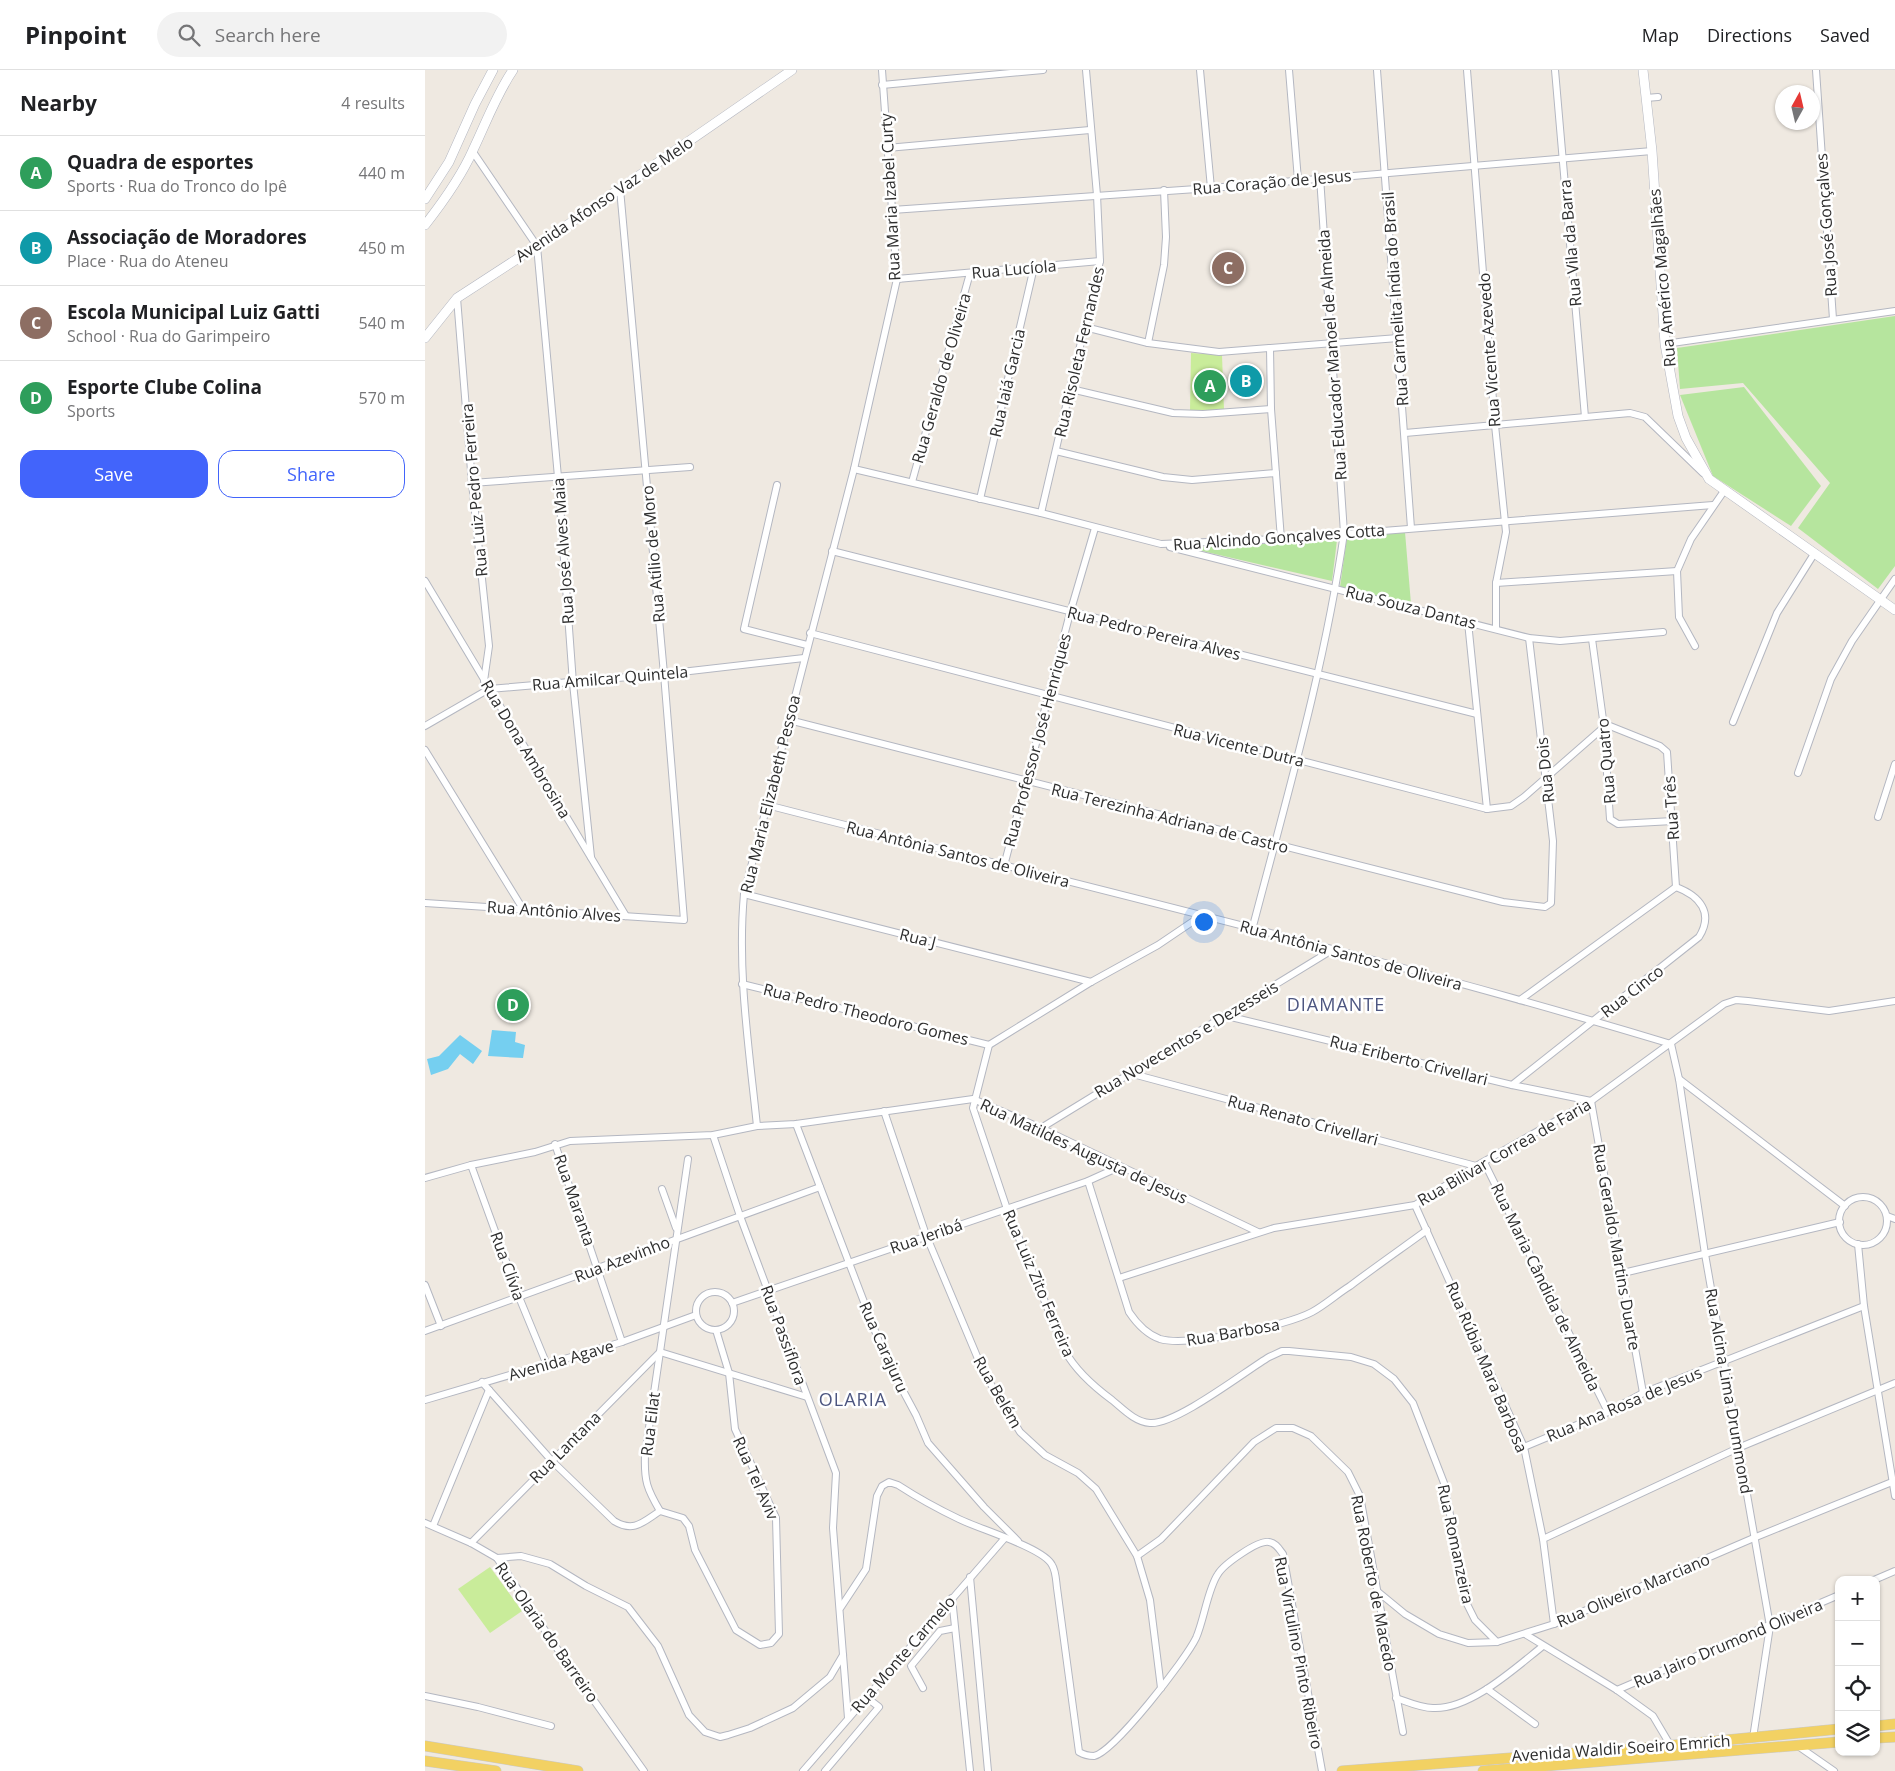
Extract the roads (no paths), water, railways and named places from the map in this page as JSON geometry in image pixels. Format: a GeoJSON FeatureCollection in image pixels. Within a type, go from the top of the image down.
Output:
{"type":"FeatureCollection","features":[{"type":"Feature","properties":{"kind":"main road"},"geometry":{"type":"LineString","coordinates":[[425,199],[449,162],[475,104],[493,70]]}},
{"type":"Feature","properties":{"kind":"main road"},"geometry":{"type":"LineString","coordinates":[[425,226],[448,195],[473,152],[503,84],[513,70]]}},
{"type":"Feature","properties":{"kind":"main road","name":"Avenida Afonso Vaz de Melo"},"geometry":{"type":"LineString","coordinates":[[425,338],[457,298],[537,246],[792,70]]}},
{"type":"Feature","properties":{"kind":"main road","name":"Rua Américo Magalhães"},"geometry":{"type":"LineString","coordinates":[[1643,70],[1652,151],[1665,344],[1677,416],[1686,438],[1709,479]]}},
{"type":"Feature","properties":{"kind":"main road"},"geometry":{"type":"LineString","coordinates":[[1709,479],[1895,610]]}},
{"type":"Feature","properties":{"kind":"main road"},"geometry":{"type":"LineString","coordinates":[[1880,1726],[1895,1724]]}},
{"type":"Feature","properties":{"kind":"main road","name":"Avenida Waldir Soeiro Emrich"},"geometry":{"type":"LineString","coordinates":[[1342,1771],[1671,1746],[1835,1728]]}},
{"type":"Feature","properties":{"kind":"main road"},"geometry":{"type":"LineString","coordinates":[[1880,1738],[1895,1737]]}},
{"type":"Feature","properties":{"kind":"main road","name":"Avenida Waldir Soeiro Emrich"},"geometry":{"type":"LineString","coordinates":[[1483,1771],[1835,1742]]}},
{"type":"Feature","properties":{"kind":"main road"},"geometry":{"type":"LineString","coordinates":[[425,1746],[578,1771]]}},
{"type":"Feature","properties":{"kind":"main road"},"geometry":{"type":"LineString","coordinates":[[425,1761],[496,1771]]}},
{"type":"Feature","properties":{"kind":"street","name":"Rua Maria Izabel Curty"},"geometry":{"type":"LineString","coordinates":[[854,469],[897,279],[882,70]]}},
{"type":"Feature","properties":{"kind":"street"},"geometry":{"type":"LineString","coordinates":[[882,85],[1043,70]]}},
{"type":"Feature","properties":{"kind":"street","name":"Rua Risoleta Fernandes"},"geometry":{"type":"LineString","coordinates":[[1041,513],[1101,261],[1097,195],[1089,130],[1086,70]]}},
{"type":"Feature","properties":{"kind":"street"},"geometry":{"type":"LineString","coordinates":[[1200,70],[1211,188]]}},
{"type":"Feature","properties":{"kind":"street"},"geometry":{"type":"LineString","coordinates":[[1289,70],[1298,180]]}},
{"type":"Feature","properties":{"kind":"street","name":"Rua Carmelita Índia do Brasil"},"geometry":{"type":"LineString","coordinates":[[1377,70],[1411,528]]}},
{"type":"Feature","properties":{"kind":"street","name":"Rua Vicente Azevedo"},"geometry":{"type":"LineString","coordinates":[[1467,70],[1495,424],[1506,532],[1496,583],[1496,629]]}},
{"type":"Feature","properties":{"kind":"street","name":"Rua Vila da Barra"},"geometry":{"type":"LineString","coordinates":[[1555,70],[1585,417]]}},
{"type":"Feature","properties":{"kind":"street","name":"Rua José Gonçalves"},"geometry":{"type":"LineString","coordinates":[[1816,70],[1833,319]]}},
{"type":"Feature","properties":{"kind":"street"},"geometry":{"type":"LineString","coordinates":[[1646,98],[1658,96]]}},
{"type":"Feature","properties":{"kind":"street"},"geometry":{"type":"LineString","coordinates":[[887,148],[1089,130]]}},
{"type":"Feature","properties":{"kind":"street","name":"Rua Coração de Jesus"},"geometry":{"type":"LineString","coordinates":[[892,210],[1211,188],[1320,177],[1652,151]]}},
{"type":"Feature","properties":{"kind":"street"},"geometry":{"type":"LineString","coordinates":[[473,152],[537,246]]}},
{"type":"Feature","properties":{"kind":"street","name":"Rua Educador Manoel de Almeida"},"geometry":{"type":"LineString","coordinates":[[1252,930],[1317,673],[1336,588],[1344,533],[1320,177]]}},
{"type":"Feature","properties":{"kind":"street","name":"Rua Atílio de Moro"},"geometry":{"type":"LineString","coordinates":[[620,189],[664,674],[684,920]]}},
{"type":"Feature","properties":{"kind":"street"},"geometry":{"type":"LineString","coordinates":[[1148,343],[1164,265],[1166,237],[1164,190]]}},
{"type":"Feature","properties":{"kind":"street","name":"Rua José Alves Maia"},"geometry":{"type":"LineString","coordinates":[[537,246],[558,477],[573,683],[591,857]]}},
{"type":"Feature","properties":{"kind":"street","name":"Rua Lucíola"},"geometry":{"type":"LineString","coordinates":[[897,279],[1101,261]]}},
{"type":"Feature","properties":{"kind":"street","name":"Rua Iaiá Garcia"},"geometry":{"type":"LineString","coordinates":[[980,498],[1034,267]]}},
{"type":"Feature","properties":{"kind":"street","name":"Rua Geraldo de Oliveira"},"geometry":{"type":"LineString","coordinates":[[912,482],[970,273]]}},
{"type":"Feature","properties":{"kind":"street","name":"Rua Luiz Pedro Ferreira"},"geometry":{"type":"LineString","coordinates":[[457,298],[472,483],[489,646],[484,682]]}},
{"type":"Feature","properties":{"kind":"street"},"geometry":{"type":"LineString","coordinates":[[1665,344],[1895,311]]}},
{"type":"Feature","properties":{"kind":"street"},"geometry":{"type":"LineString","coordinates":[[1085,327],[1148,343],[1219,352],[1398,338]]}},
{"type":"Feature","properties":{"kind":"street"},"geometry":{"type":"LineString","coordinates":[[1269,348],[1271,409],[1281,539]]}},
{"type":"Feature","properties":{"kind":"street"},"geometry":{"type":"LineString","coordinates":[[1071,388],[1173,413],[1203,414],[1271,409]]}},
{"type":"Feature","properties":{"kind":"street"},"geometry":{"type":"LineString","coordinates":[[1405,433],[1630,413],[1645,417],[1709,479]]}},
{"type":"Feature","properties":{"kind":"street"},"geometry":{"type":"LineString","coordinates":[[1056,451],[1163,477],[1192,480],[1276,473]]}},
{"type":"Feature","properties":{"kind":"street"},"geometry":{"type":"LineString","coordinates":[[472,483],[690,467]]}},
{"type":"Feature","properties":{"kind":"street","name":"Rua Alcindo Gonçalves Cotta"},"geometry":{"type":"LineString","coordinates":[[854,469],[980,498],[1161,544],[1281,539],[1713,505]]}},
{"type":"Feature","properties":{"kind":"street","name":"Rua Maria Elizabeth Pessoa"},"geometry":{"type":"LineString","coordinates":[[757,1126],[742,984],[741,930],[744,894],[854,469]]}},
{"type":"Feature","properties":{"kind":"street"},"geometry":{"type":"LineString","coordinates":[[777,485],[744,629],[807,645]]}},
{"type":"Feature","properties":{"kind":"street"},"geometry":{"type":"LineString","coordinates":[[1695,646],[1679,617],[1677,572],[1691,539],[1724,491]]}},
{"type":"Feature","properties":{"kind":"street","name":"Rua Professor José Henriques"},"geometry":{"type":"LineString","coordinates":[[1004,866],[1070,613],[1095,528]]}},
{"type":"Feature","properties":{"kind":"street","name":"Rua Souza Dantas"},"geometry":{"type":"LineString","coordinates":[[1161,544],[1529,638],[1560,641],[1663,632]]}},
{"type":"Feature","properties":{"kind":"street","name":"Rua Pedro Pereira Alves"},"geometry":{"type":"LineString","coordinates":[[832,551],[1070,613],[1477,714]]}},
{"type":"Feature","properties":{"kind":"street"},"geometry":{"type":"LineString","coordinates":[[1733,722],[1777,613],[1814,554]]}},
{"type":"Feature","properties":{"kind":"street"},"geometry":{"type":"LineString","coordinates":[[1496,583],[1677,572]]}},
{"type":"Feature","properties":{"kind":"street"},"geometry":{"type":"LineString","coordinates":[[1798,773],[1831,679],[1852,641],[1895,579]]}},
{"type":"Feature","properties":{"kind":"street","name":"Rua Dona Ambrosina"},"geometry":{"type":"LineString","coordinates":[[425,581],[626,916]]}},
{"type":"Feature","properties":{"kind":"street"},"geometry":{"type":"LineString","coordinates":[[1468,622],[1487,809],[1511,806],[1604,727]]}},
{"type":"Feature","properties":{"kind":"street","name":"Rua Vicente Dutra"},"geometry":{"type":"LineString","coordinates":[[810,634],[1487,809]]}},
{"type":"Feature","properties":{"kind":"street","name":"Rua Dois"},"geometry":{"type":"LineString","coordinates":[[1529,638],[1546,778],[1553,860],[1551,903]]}},
{"type":"Feature","properties":{"kind":"street","name":"Rua Quatro"},"geometry":{"type":"LineString","coordinates":[[1592,639],[1604,727],[1611,819],[1618,824],[1673,821]]}},
{"type":"Feature","properties":{"kind":"street","name":"Rua Amilcar Quintela"},"geometry":{"type":"LineString","coordinates":[[425,726],[489,689],[573,683],[804,658]]}},
{"type":"Feature","properties":{"kind":"street","name":"Rua Terezinha Adriana de Castro"},"geometry":{"type":"LineString","coordinates":[[789,720],[1503,902],[1545,907],[1551,903]]}},
{"type":"Feature","properties":{"kind":"street","name":"Rua Três"},"geometry":{"type":"LineString","coordinates":[[1604,727],[1610,726],[1652,742],[1667,752],[1676,887]]}},
{"type":"Feature","properties":{"kind":"street"},"geometry":{"type":"LineString","coordinates":[[425,750],[523,909]]}},
{"type":"Feature","properties":{"kind":"street"},"geometry":{"type":"LineString","coordinates":[[1879,817],[1895,764]]}},
{"type":"Feature","properties":{"kind":"street","name":"Rua Antônia Santos de Oliveira"},"geometry":{"type":"LineString","coordinates":[[767,805],[1332,950],[1520,1000],[1671,1044]]}},
{"type":"Feature","properties":{"kind":"street"},"geometry":{"type":"LineString","coordinates":[[1520,1000],[1676,887]]}},
{"type":"Feature","properties":{"kind":"street","name":"Rua Cinco"},"geometry":{"type":"LineString","coordinates":[[1512,1086],[1699,938],[1706,926],[1705,912],[1695,897],[1676,887]]}},
{"type":"Feature","properties":{"kind":"street","name":"Rua J"},"geometry":{"type":"LineString","coordinates":[[744,894],[1091,982]]}},
{"type":"Feature","properties":{"kind":"street","name":"Rua Antônio Alves"},"geometry":{"type":"LineString","coordinates":[[425,903],[684,920]]}},
{"type":"Feature","properties":{"kind":"street"},"geometry":{"type":"LineString","coordinates":[[973,1099],[989,1045],[1091,982],[1158,945],[1198,916]]}},
{"type":"Feature","properties":{"kind":"street","name":"Rua Novecentos e Dezesseis"},"geometry":{"type":"LineString","coordinates":[[1041,1128],[1227,1016],[1332,950]]}},
{"type":"Feature","properties":{"kind":"street","name":"Rua Pedro Theodoro Gomes"},"geometry":{"type":"LineString","coordinates":[[742,984],[989,1045]]}},
{"type":"Feature","properties":{"kind":"street","name":"Rua Bilivar Correa de Faria"},"geometry":{"type":"LineString","coordinates":[[1119,1278],[1257,1232],[1415,1204],[1476,1166],[1591,1101],[1725,1004],[1736,1000],[1829,1011],[1895,1001]]}},
{"type":"Feature","properties":{"kind":"street","name":"Rua Eriberto Crivellari"},"geometry":{"type":"LineString","coordinates":[[1227,1016],[1512,1086],[1591,1101]]}},
{"type":"Feature","properties":{"kind":"street","name":"Rua Alcina Lima Drummond"},"geometry":{"type":"LineString","coordinates":[[1671,1044],[1679,1080],[1723,1362],[1770,1626],[1753,1738]]}},
{"type":"Feature","properties":{"kind":"street","name":"Rua Renato Crivellari"},"geometry":{"type":"LineString","coordinates":[[1129,1074],[1476,1166]]}},
{"type":"Feature","properties":{"kind":"street"},"geometry":{"type":"LineString","coordinates":[[1679,1080],[1845,1206]]}},
{"type":"Feature","properties":{"kind":"street","name":"Rua Matildes Augusta de Jesus"},"geometry":{"type":"LineString","coordinates":[[555,1144],[587,1139],[713,1135],[757,1126],[796,1124],[973,1099],[1041,1128],[1257,1232]]}},
{"type":"Feature","properties":{"kind":"street","name":"Rua Luiz Zito Ferreira"},"geometry":{"type":"LineString","coordinates":[[973,1099],[973,1108],[1007,1208],[1070,1360],[1102,1392],[1141,1421],[1158,1423],[1172,1419],[1269,1357],[1282,1351],[1289,1351]]}},
{"type":"Feature","properties":{"kind":"street","name":"Rua Geraldo Martins Duarte"},"geometry":{"type":"LineString","coordinates":[[1591,1101],[1643,1393]]}},
{"type":"Feature","properties":{"kind":"street","name":"Rua Belém"},"geometry":{"type":"LineString","coordinates":[[884,1111],[926,1235],[984,1373],[1020,1432],[1045,1455],[1078,1473],[1096,1489],[1137,1556],[1150,1600],[1161,1688]]}},
{"type":"Feature","properties":{"kind":"street","name":"Rua Carajuru"},"geometry":{"type":"LineString","coordinates":[[796,1124],[885,1357],[916,1415],[928,1443],[984,1508],[1019,1542]]}},
{"type":"Feature","properties":{"kind":"street","name":"Rua Passiflora"},"geometry":{"type":"LineString","coordinates":[[713,1135],[740,1216],[836,1473],[833,1528],[841,1607],[848,1718]]}},
{"type":"Feature","properties":{"kind":"street","name":"Rua Maranta"},"geometry":{"type":"LineString","coordinates":[[425,1178],[471,1165],[535,1152],[555,1144],[622,1342]]}},
{"type":"Feature","properties":{"kind":"street","name":"Rua Eilat"},"geometry":{"type":"LineString","coordinates":[[660,1511],[647,1488],[645,1476],[663,1329],[688,1159]]}},
{"type":"Feature","properties":{"kind":"street","name":"Rua Maria Cândida de Almeida"},"geometry":{"type":"LineString","coordinates":[[1484,1162],[1608,1412]]}},
{"type":"Feature","properties":{"kind":"street","name":"Rua Clívia"},"geometry":{"type":"LineString","coordinates":[[471,1165],[519,1297],[547,1365]]}},
{"type":"Feature","properties":{"kind":"street","name":"Rua Jeribá"},"geometry":{"type":"LineString","coordinates":[[732,1302],[768,1292],[926,1235],[1088,1181],[1119,1167]]}},
{"type":"Feature","properties":{"kind":"street","name":"Rua Barbosa"},"geometry":{"type":"LineString","coordinates":[[1088,1181],[1129,1312],[1137,1324],[1146,1332],[1160,1338],[1177,1341],[1195,1340],[1293,1321],[1315,1311],[1427,1230]]}},
{"type":"Feature","properties":{"kind":"street","name":"Rua Azevinho"},"geometry":{"type":"LineString","coordinates":[[425,1331],[820,1187]]}},
{"type":"Feature","properties":{"kind":"street"},"geometry":{"type":"LineString","coordinates":[[662,1189],[677,1230]]}},
{"type":"Feature","properties":{"kind":"street"},"geometry":{"type":"LineString","coordinates":[[1858,1198],[1873,1199],[1884,1209],[1887,1216],[1887,1224],[1880,1238],[1874,1242],[1858,1244],[1845,1236],[1840,1222],[1845,1206],[1858,1198]]}},
{"type":"Feature","properties":{"kind":"street","name":"Rua Rúbia Mara Barbosa"},"geometry":{"type":"LineString","coordinates":[[1415,1204],[1524,1447],[1543,1539],[1554,1624]]}},
{"type":"Feature","properties":{"kind":"street"},"geometry":{"type":"LineString","coordinates":[[1887,1216],[1895,1219]]}},
{"type":"Feature","properties":{"kind":"street"},"geometry":{"type":"LineString","coordinates":[[1623,1273],[1840,1222]]}},
{"type":"Feature","properties":{"kind":"street"},"geometry":{"type":"LineString","coordinates":[[1858,1244],[1864,1306],[1895,1496]]}},
{"type":"Feature","properties":{"kind":"street"},"geometry":{"type":"LineString","coordinates":[[425,1285],[441,1326]]}},
{"type":"Feature","properties":{"kind":"street"},"geometry":{"type":"LineString","coordinates":[[711,1293],[723,1294],[732,1302],[734,1308],[731,1320],[722,1329],[706,1328],[696,1315],[696,1309],[701,1299],[711,1293]]}},
{"type":"Feature","properties":{"kind":"street","name":"Rua Ana Rosa de Jesus"},"geometry":{"type":"LineString","coordinates":[[1524,1447],[1608,1412],[1643,1393],[1864,1306]]}},
{"type":"Feature","properties":{"kind":"street","name":"Avenida Agave"},"geometry":{"type":"LineString","coordinates":[[425,1400],[622,1342],[663,1329],[696,1315]]}},
{"type":"Feature","properties":{"kind":"street","name":"Rua Tel Aviv"},"geometry":{"type":"LineString","coordinates":[[660,1511],[683,1518],[689,1526],[695,1550],[736,1630],[760,1645],[771,1643],[779,1634],[776,1518],[737,1435],[729,1374],[717,1330]]}},
{"type":"Feature","properties":{"kind":"street","name":"Rua Romanzeira"},"geometry":{"type":"LineString","coordinates":[[1289,1351],[1328,1353],[1374,1364],[1394,1379],[1413,1403],[1444,1483],[1467,1604],[1475,1620],[1497,1642]]}},
{"type":"Feature","properties":{"kind":"street"},"geometry":{"type":"LineString","coordinates":[[660,1352],[807,1397]]}},
{"type":"Feature","properties":{"kind":"street","name":"Rua Lantana"},"geometry":{"type":"LineString","coordinates":[[471,1543],[660,1352]]}},
{"type":"Feature","properties":{"kind":"street"},"geometry":{"type":"LineString","coordinates":[[482,1382],[552,1461],[614,1521],[623,1527],[634,1527],[660,1511]]}},
{"type":"Feature","properties":{"kind":"street"},"geometry":{"type":"LineString","coordinates":[[1543,1539],[1739,1448],[1895,1383]]}},
{"type":"Feature","properties":{"kind":"street"},"geometry":{"type":"LineString","coordinates":[[433,1526],[489,1390]]}},
{"type":"Feature","properties":{"kind":"street","name":"Rua Roberto de Macedo"},"geometry":{"type":"LineString","coordinates":[[1137,1556],[1161,1539],[1254,1442],[1276,1428],[1293,1428],[1311,1436],[1348,1472],[1360,1496],[1403,1732]]}},
{"type":"Feature","properties":{"kind":"street"},"geometry":{"type":"LineString","coordinates":[[841,1607],[866,1569],[877,1496],[881,1486],[889,1482],[898,1485],[960,1520],[1004,1539],[1019,1542]]}},
{"type":"Feature","properties":{"kind":"street","name":"Rua Oliveiro Marciano"},"geometry":{"type":"LineString","coordinates":[[1377,1592],[1421,1625],[1439,1634],[1468,1643],[1497,1642],[1554,1624],[1755,1537],[1892,1482]]}},
{"type":"Feature","properties":{"kind":"street","name":"Rua Olaria do Barreiro"},"geometry":{"type":"LineString","coordinates":[[425,1522],[471,1543],[497,1558],[556,1647],[643,1771]]}},
{"type":"Feature","properties":{"kind":"street","name":"Rua Monte Carmelo"},"geometry":{"type":"LineString","coordinates":[[803,1771],[1004,1539]]}},
{"type":"Feature","properties":{"kind":"street","name":"Rua Virtulino Pinto Ribeiro"},"geometry":{"type":"LineString","coordinates":[[1019,1542],[1043,1555],[1053,1565],[1079,1752],[1095,1756],[1109,1748],[1161,1688],[1195,1640],[1218,1573],[1232,1560],[1256,1545],[1267,1542],[1276,1545],[1283,1554],[1322,1771]]}},
{"type":"Feature","properties":{"kind":"street"},"geometry":{"type":"LineString","coordinates":[[497,1558],[521,1556],[550,1564],[586,1586],[628,1607],[658,1646],[673,1675],[689,1715],[705,1732],[720,1736],[729,1735],[750,1728],[793,1708],[830,1677],[843,1654]]}},
{"type":"Feature","properties":{"kind":"street"},"geometry":{"type":"LineString","coordinates":[[1880,1577],[1895,1571]]}},
{"type":"Feature","properties":{"kind":"street"},"geometry":{"type":"LineString","coordinates":[[971,1577],[987,1771]]}},
{"type":"Feature","properties":{"kind":"street","name":"Rua Jairo Drumond Oliveira"},"geometry":{"type":"LineString","coordinates":[[1617,1690],[1835,1597]]}},
{"type":"Feature","properties":{"kind":"street"},"geometry":{"type":"LineString","coordinates":[[952,1598],[970,1771]]}},
{"type":"Feature","properties":{"kind":"street"},"geometry":{"type":"LineString","coordinates":[[923,1688],[911,1666],[940,1631],[955,1628]]}},
{"type":"Feature","properties":{"kind":"street"},"geometry":{"type":"LineString","coordinates":[[1525,1634],[1617,1690],[1653,1716],[1677,1755]]}},
{"type":"Feature","properties":{"kind":"street"},"geometry":{"type":"LineString","coordinates":[[1396,1698],[1425,1707],[1436,1708],[1460,1703],[1487,1689],[1543,1646]]}},
{"type":"Feature","properties":{"kind":"street"},"geometry":{"type":"LineString","coordinates":[[1487,1689],[1535,1724]]}},
{"type":"Feature","properties":{"kind":"street"},"geometry":{"type":"LineString","coordinates":[[425,1696],[478,1706],[551,1726]]}},
{"type":"Feature","properties":{"kind":"street"},"geometry":{"type":"LineString","coordinates":[[825,1771],[879,1708],[866,1697]]}},
{"type":"Feature","properties":{"kind":"street"},"geometry":{"type":"LineString","coordinates":[[1797,1746],[1834,1771]]}},
{"type":"Feature","properties":{"kind":"water"},"geometry":{"type":"Polygon","coordinates":[[[492,1030],[516,1032],[515,1042],[525,1045],[523,1058],[488,1056],[492,1030]]]}},
{"type":"Feature","properties":{"kind":"water"},"geometry":{"type":"Polygon","coordinates":[[[460,1035],[482,1051],[473,1064],[460,1054],[448,1069],[431,1075],[427,1059],[439,1056],[460,1035]]]}},
{"type":"Feature","properties":{"kind":"place","name":"Escola Municipal Luiz Gatti"},"geometry":{"type":"Point","coordinates":[1228,268]}},
{"type":"Feature","properties":{"kind":"place","name":"Associação de Moradores"},"geometry":{"type":"Point","coordinates":[1246,381]}},
{"type":"Feature","properties":{"kind":"place","name":"Quadra de esportes"},"geometry":{"type":"Point","coordinates":[1210,386]}},
{"type":"Feature","properties":{"kind":"place","name":"Esporte Clube Colina"},"geometry":{"type":"Point","coordinates":[513,1005]}},
{"type":"Feature","properties":{"kind":"district","name":"DIAMANTE"},"geometry":{"type":"Point","coordinates":[1336,1004]}},
{"type":"Feature","properties":{"kind":"district","name":"OLARIA"},"geometry":{"type":"Point","coordinates":[853,1399]}}]}
